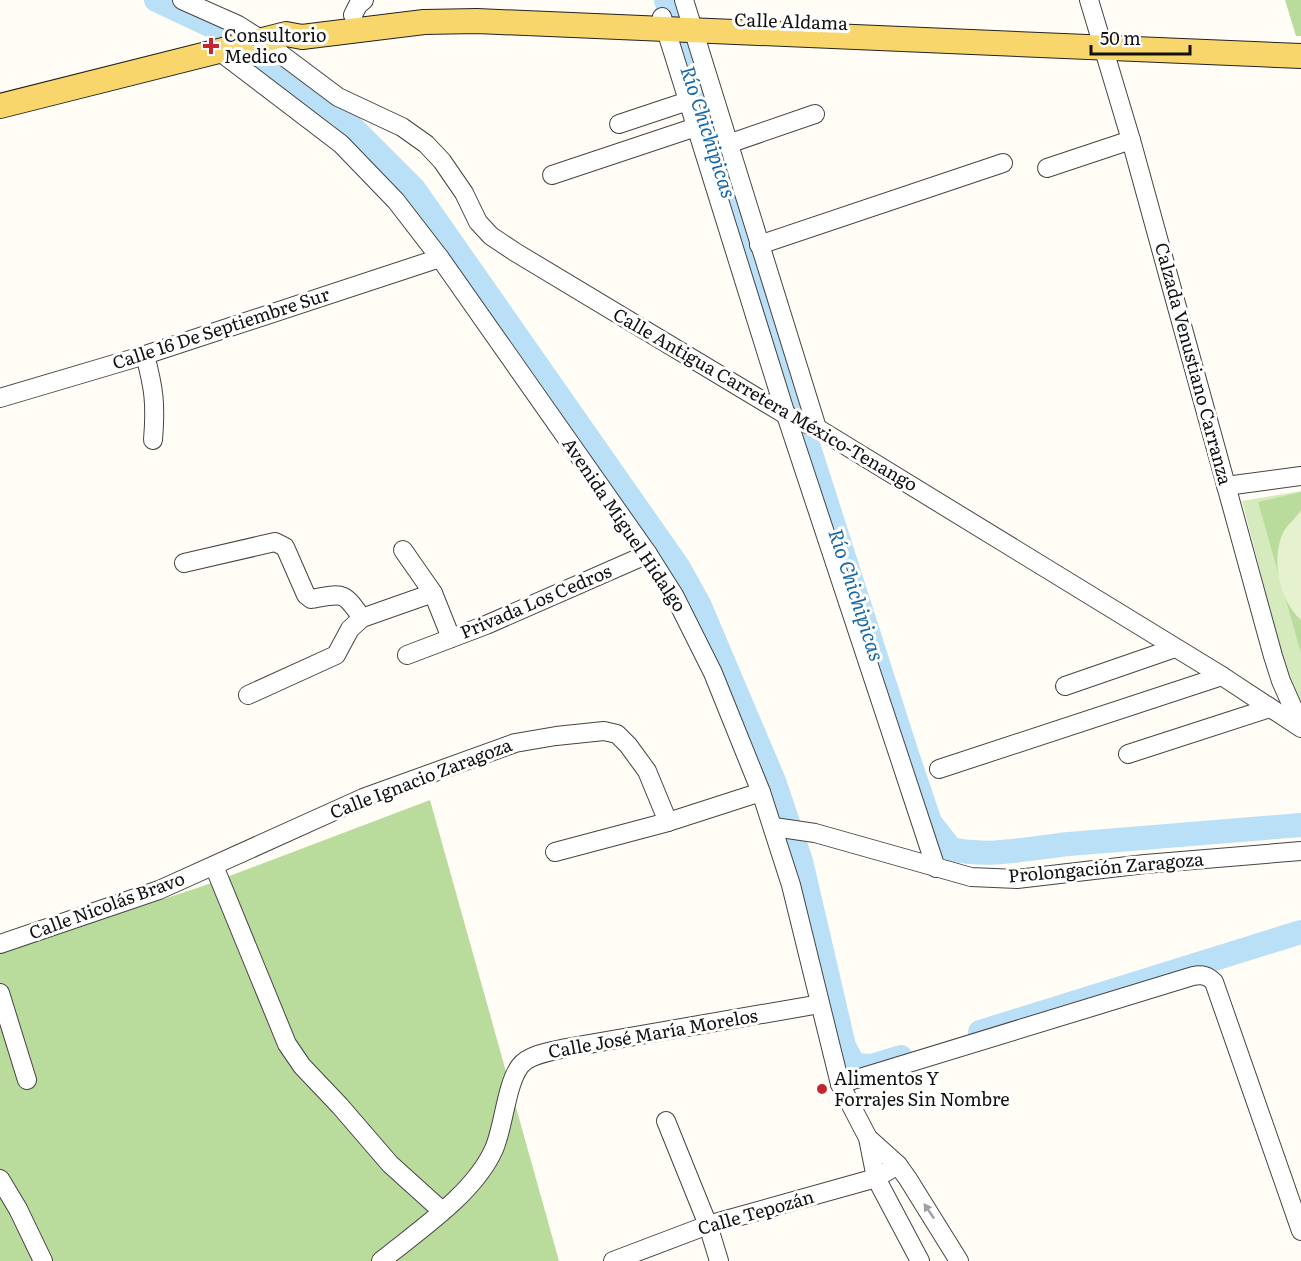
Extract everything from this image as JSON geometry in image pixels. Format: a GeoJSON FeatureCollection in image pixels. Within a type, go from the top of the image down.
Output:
{"type":"FeatureCollection","features":[{"type":"Feature","properties":{"kind":"main road","name":"Calle Aldama"},"geometry":{"type":"LineString","coordinates":[[286,34],[298,24],[359,8],[477,7],[664,24]]}},
{"type":"Feature","properties":{"kind":"main road","name":"Calle Aldama"},"geometry":{"type":"LineString","coordinates":[[0,106],[286,34],[302,37],[424,22],[664,24],[689,17],[1102,40],[1301,56]]}},
{"type":"Feature","properties":{"kind":"main road","name":"Calle Aldama"},"geometry":{"type":"LineString","coordinates":[[1102,40],[1301,41]]}},
{"type":"Feature","properties":{"kind":"street"},"geometry":{"type":"LineString","coordinates":[[182,0],[238,25],[240,45]]}},
{"type":"Feature","properties":{"kind":"street","name":"Calzada Venustiano Carranza"},"geometry":{"type":"LineString","coordinates":[[1089,0],[1131,140],[1278,673],[1301,727]]}},
{"type":"Feature","properties":{"kind":"street"},"geometry":{"type":"LineString","coordinates":[[689,17],[812,426]]}},
{"type":"Feature","properties":{"kind":"street"},"geometry":{"type":"LineString","coordinates":[[664,24],[788,416],[936,868]]}},
{"type":"Feature","properties":{"kind":"street","name":"Avenida Miguel Hidalgo"},"geometry":{"type":"LineString","coordinates":[[240,45],[396,201],[440,258],[648,554],[674,595],[713,673],[761,792],[784,829],[791,885],[840,1084],[867,1138],[876,1178],[920,1261]]}},
{"type":"Feature","properties":{"kind":"street","name":"Calle Antigua Carretera México-Tenango"},"geometry":{"type":"LineString","coordinates":[[240,45],[338,97],[402,127],[426,144],[442,161],[464,193],[478,222],[491,236],[788,416],[812,426],[1222,676],[1301,727]]}},
{"type":"Feature","properties":{"kind":"street"},"geometry":{"type":"LineString","coordinates":[[619,124],[688,101]]}},
{"type":"Feature","properties":{"kind":"street"},"geometry":{"type":"LineString","coordinates":[[728,144],[815,114]]}},
{"type":"Feature","properties":{"kind":"street"},"geometry":{"type":"LineString","coordinates":[[552,175],[696,128]]}},
{"type":"Feature","properties":{"kind":"street"},"geometry":{"type":"LineString","coordinates":[[1047,168],[1131,140]]}},
{"type":"Feature","properties":{"kind":"street"},"geometry":{"type":"LineString","coordinates":[[759,245],[1003,163]]}},
{"type":"Feature","properties":{"kind":"street","name":"Calle 16 De Septiembre Sur"},"geometry":{"type":"LineString","coordinates":[[0,398],[145,355],[440,258]]}},
{"type":"Feature","properties":{"kind":"street"},"geometry":{"type":"LineString","coordinates":[[145,355],[155,398],[153,440]]}},
{"type":"Feature","properties":{"kind":"street"},"geometry":{"type":"LineString","coordinates":[[1226,486],[1301,476]]}},
{"type":"Feature","properties":{"kind":"street"},"geometry":{"type":"LineString","coordinates":[[184,563],[275,542],[280,543],[285,547],[306,596],[311,599],[343,596],[348,598],[363,618]]}},
{"type":"Feature","properties":{"kind":"street","name":"Privada Los Cedros"},"geometry":{"type":"LineString","coordinates":[[403,550],[433,593],[451,638],[648,554]]}},
{"type":"Feature","properties":{"kind":"street"},"geometry":{"type":"LineString","coordinates":[[248,695],[336,656],[350,628],[363,618],[433,593]]}},
{"type":"Feature","properties":{"kind":"street"},"geometry":{"type":"LineString","coordinates":[[406,656],[451,638]]}},
{"type":"Feature","properties":{"kind":"street"},"geometry":{"type":"LineString","coordinates":[[1065,686],[1175,648]]}},
{"type":"Feature","properties":{"kind":"street"},"geometry":{"type":"LineString","coordinates":[[939,769],[1222,676]]}},
{"type":"Feature","properties":{"kind":"street"},"geometry":{"type":"LineString","coordinates":[[1128,754],[1270,708]]}},
{"type":"Feature","properties":{"kind":"street","name":"Calle Ignacio Zaragoza"},"geometry":{"type":"LineString","coordinates":[[214,866],[363,798],[458,762],[515,743],[604,731],[617,734],[647,771],[668,822]]}},
{"type":"Feature","properties":{"kind":"street"},"geometry":{"type":"LineString","coordinates":[[555,852],[668,822],[761,792]]}},
{"type":"Feature","properties":{"kind":"street","name":"Prolongación Zaragoza"},"geometry":{"type":"LineString","coordinates":[[784,829],[815,833],[970,878],[1017,879],[1145,864],[1301,851]]}},
{"type":"Feature","properties":{"kind":"street"},"geometry":{"type":"LineString","coordinates":[[214,866],[287,1044],[302,1066],[390,1164],[442,1211]]}},
{"type":"Feature","properties":{"kind":"street","name":"Calle Nicolás Bravo"},"geometry":{"type":"LineString","coordinates":[[0,944],[159,890],[214,866]]}},
{"type":"Feature","properties":{"kind":"street"},"geometry":{"type":"LineString","coordinates":[[840,1084],[1193,976],[1200,974],[1208,976],[1214,982],[1231,1028],[1301,1231]]}},
{"type":"Feature","properties":{"kind":"street"},"geometry":{"type":"LineString","coordinates":[[0,993],[27,1080]]}},
{"type":"Feature","properties":{"kind":"street","name":"Calle José María Morelos"},"geometry":{"type":"LineString","coordinates":[[381,1261],[442,1211],[486,1164],[495,1147],[514,1078],[521,1065],[533,1058],[566,1048],[820,1004]]}},
{"type":"Feature","properties":{"kind":"street"},"geometry":{"type":"LineString","coordinates":[[666,1121],[708,1225],[719,1261]]}},
{"type":"Feature","properties":{"kind":"street","name":"Avenida Miguel Hidalgo"},"geometry":{"type":"LineString","coordinates":[[867,1138],[898,1165],[959,1261]]}},
{"type":"Feature","properties":{"kind":"street","name":"Calle Tepozán"},"geometry":{"type":"LineString","coordinates":[[613,1261],[708,1225],[876,1178],[898,1165]]}},
{"type":"Feature","properties":{"kind":"street"},"geometry":{"type":"LineString","coordinates":[[0,1179],[18,1209],[43,1261]]}},
{"type":"Feature","properties":{"kind":"green space"},"geometry":{"type":"Polygon","coordinates":[[[1285,0],[1301,0],[1301,36],[1296,36],[1285,0]]]}},
{"type":"Feature","properties":{"kind":"green space"},"geometry":{"type":"Polygon","coordinates":[[[1301,491],[1301,711],[1282,655],[1242,501],[1301,491]]]}},
{"type":"Feature","properties":{"kind":"green space"},"geometry":{"type":"Polygon","coordinates":[[[1301,492],[1301,510],[1284,532],[1301,584],[1301,653],[1258,502],[1301,492]]]}},
{"type":"Feature","properties":{"kind":"green space"},"geometry":{"type":"Polygon","coordinates":[[[1301,511],[1301,620],[1293,612],[1282,591],[1278,555],[1283,533],[1301,511]]]}},
{"type":"Feature","properties":{"kind":"green space"},"geometry":{"type":"Polygon","coordinates":[[[430,800],[559,1261],[0,1261],[0,953],[203,886],[430,800]]]}},
{"type":"Feature","properties":{"kind":"waterway"},"geometry":{"type":"LineString","coordinates":[[156,0],[224,32],[341,116],[414,189],[679,568],[699,604],[774,781],[801,861],[844,1046],[854,1065],[872,1066],[901,1057]]}},
{"type":"Feature","properties":{"kind":"waterway","name":"Río Chichipicas"},"geometry":{"type":"LineString","coordinates":[[666,0],[930,822],[951,849],[980,853],[1301,825]]}},
{"type":"Feature","properties":{"kind":"waterway"},"geometry":{"type":"LineString","coordinates":[[980,1032],[1301,932]]}},
{"type":"Feature","properties":{"kind":"place","name":"Consultorio Medico"},"geometry":{"type":"Point","coordinates":[211,46]}},
{"type":"Feature","properties":{"kind":"place","name":"Alimentos Y Forrajes Sin Nombre"},"geometry":{"type":"Point","coordinates":[822,1089]}}]}
